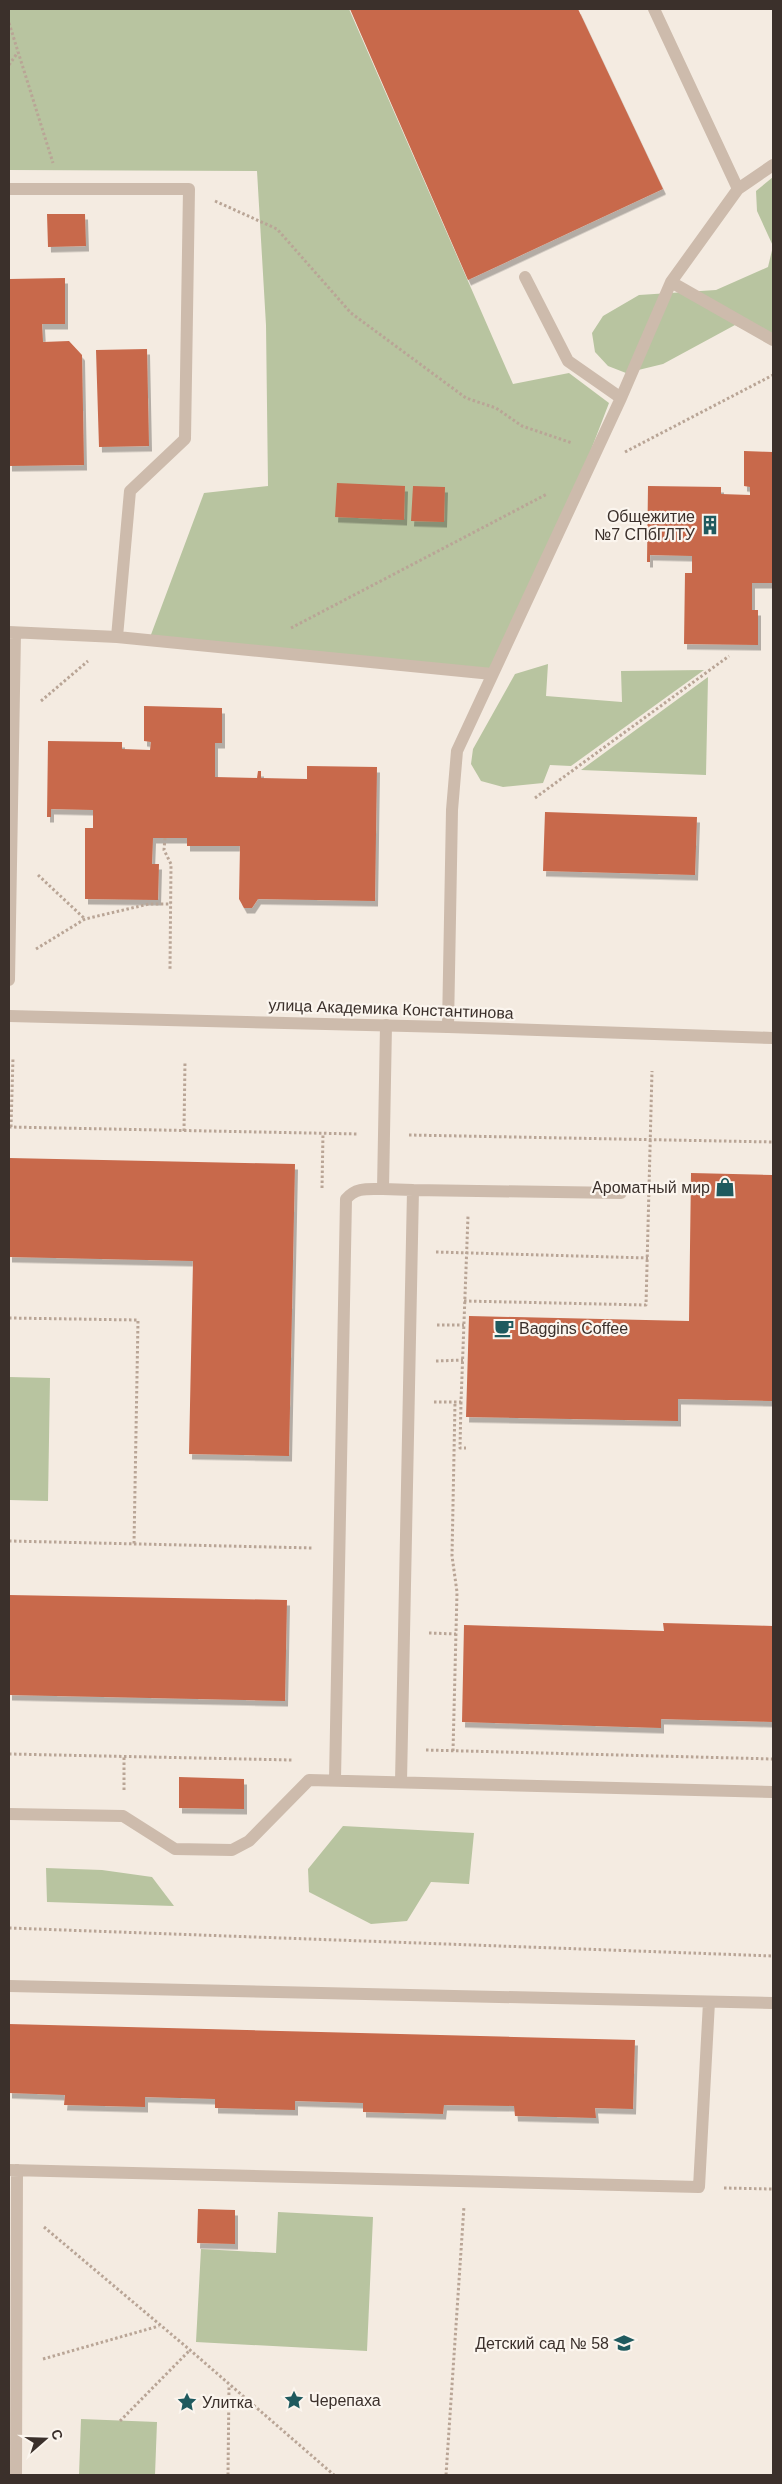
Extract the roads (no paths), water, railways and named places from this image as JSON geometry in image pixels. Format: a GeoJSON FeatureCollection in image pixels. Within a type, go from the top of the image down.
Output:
{"type":"FeatureCollection","features":[{"type":"Feature","properties":{"kind":"street"},"geometry":{"type":"LineString","coordinates":[[654,9],[738,189]]}},
{"type":"Feature","properties":{"kind":"street"},"geometry":{"type":"LineString","coordinates":[[448,1026],[452,810],[456,751],[621,398],[671,282],[738,189],[773,165]]}},
{"type":"Feature","properties":{"kind":"street"},"geometry":{"type":"LineString","coordinates":[[9,189],[189,189],[185,440],[130,491],[116,637]]}},
{"type":"Feature","properties":{"kind":"street"},"geometry":{"type":"LineString","coordinates":[[525,277],[568,361],[621,398]]}},
{"type":"Feature","properties":{"kind":"street"},"geometry":{"type":"LineString","coordinates":[[671,282],[773,340]]}},
{"type":"Feature","properties":{"kind":"street"},"geometry":{"type":"LineString","coordinates":[[9,980],[14,725],[12,632],[116,637],[492,674]]}},
{"type":"Feature","properties":{"kind":"street","name":"улица Академика Константинова"},"geometry":{"type":"LineString","coordinates":[[9,1016],[448,1026],[773,1038]]}},
{"type":"Feature","properties":{"kind":"street"},"geometry":{"type":"LineString","coordinates":[[383,1189],[386,1025]]}},
{"type":"Feature","properties":{"kind":"street"},"geometry":{"type":"LineString","coordinates":[[335,1780],[346,1200],[352,1192],[363,1189],[621,1192]]}},
{"type":"Feature","properties":{"kind":"street"},"geometry":{"type":"LineString","coordinates":[[401,1782],[413,1190]]}},
{"type":"Feature","properties":{"kind":"street"},"geometry":{"type":"LineString","coordinates":[[9,1814],[123,1816],[175,1849],[232,1850],[249,1841],[309,1780],[773,1792]]}},
{"type":"Feature","properties":{"kind":"street"},"geometry":{"type":"LineString","coordinates":[[9,1986],[773,2003]]}},
{"type":"Feature","properties":{"kind":"street"},"geometry":{"type":"LineString","coordinates":[[16,2475],[16,2204],[13,2170],[698,2187],[709,2002]]}},
{"type":"Feature","properties":{"kind":"place","name":"Общежитие №7 СПбГЛТУ"},"geometry":{"type":"Point","coordinates":[710,525]}},
{"type":"Feature","properties":{"kind":"place","name":"Ароматный мир"},"geometry":{"type":"Point","coordinates":[725,1187]}},
{"type":"Feature","properties":{"kind":"place","name":"Baggins Coffee"},"geometry":{"type":"Point","coordinates":[504,1328]}},
{"type":"Feature","properties":{"kind":"place","name":"Детский сад № 58"},"geometry":{"type":"Point","coordinates":[624,2343]}},
{"type":"Feature","properties":{"kind":"place","name":"Черепаха"},"geometry":{"type":"Point","coordinates":[294,2400]}},
{"type":"Feature","properties":{"kind":"place","name":"Улитка"},"geometry":{"type":"Point","coordinates":[187,2402]}}]}
